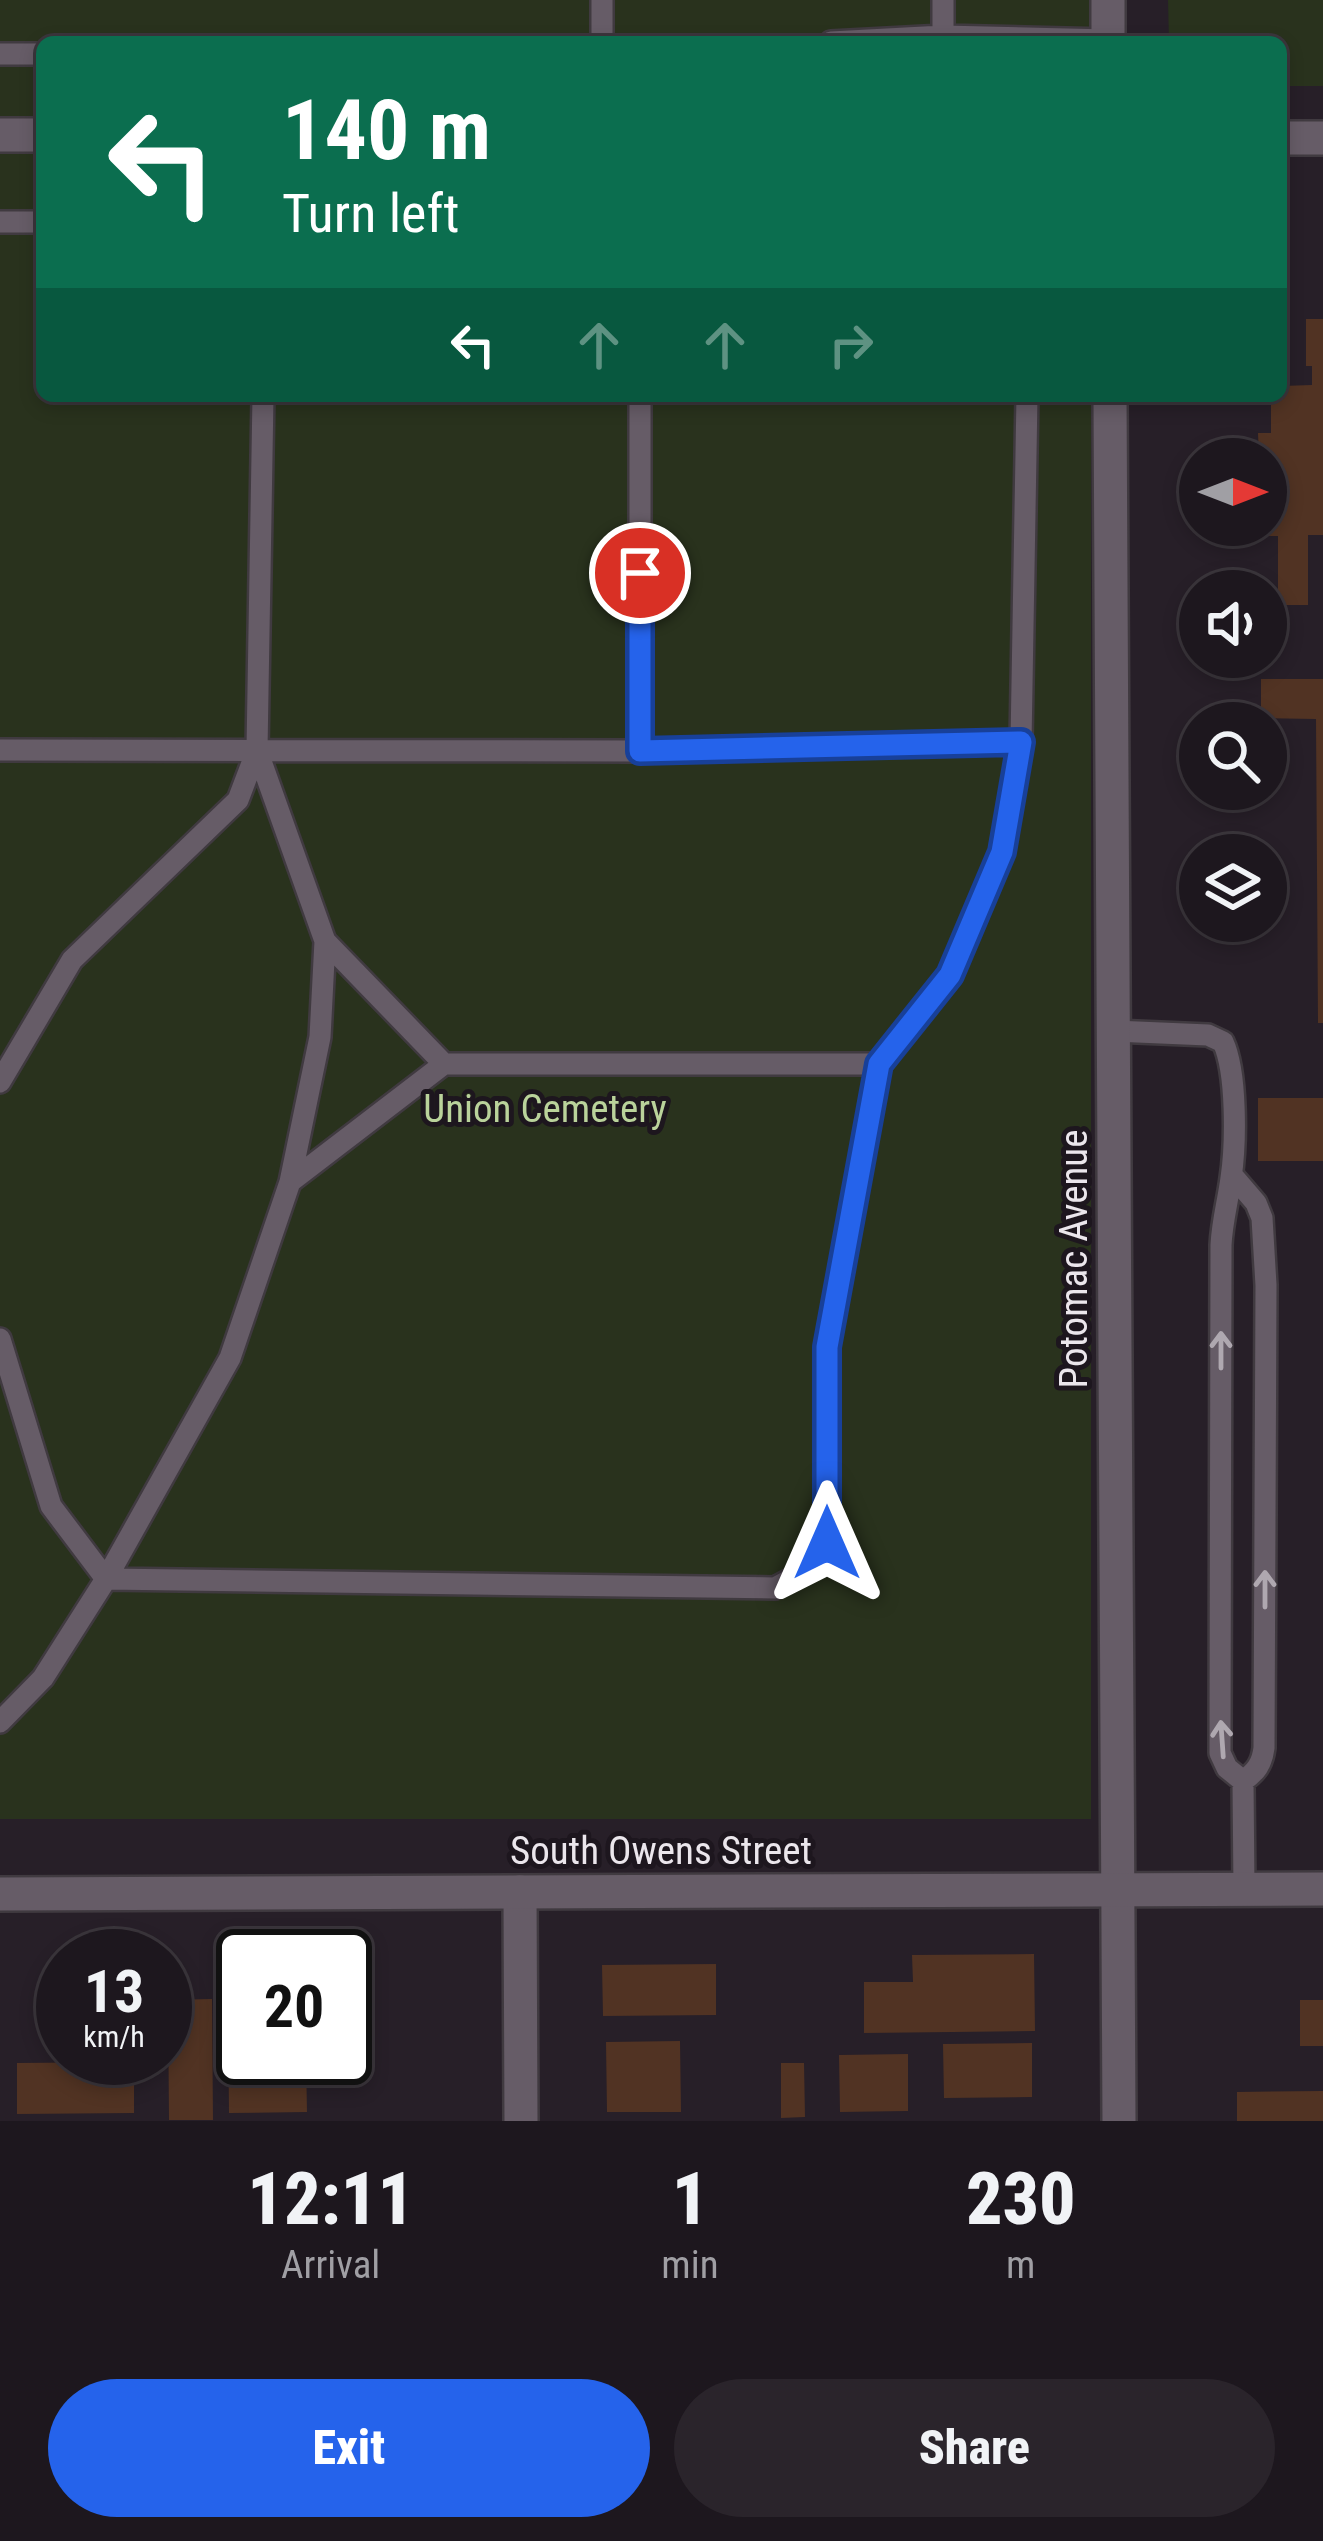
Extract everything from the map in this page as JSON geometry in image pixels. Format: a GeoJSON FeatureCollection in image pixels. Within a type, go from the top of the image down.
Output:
{"type":"FeatureCollection","features":[{"type":"Feature","properties":{"kind":"street"},"geometry":{"type":"LineString","coordinates":[[1108,0],[1108,36]]}},
{"type":"Feature","properties":{"kind":"street"},"geometry":{"type":"LineString","coordinates":[[0,135],[36,135]]}},
{"type":"Feature","properties":{"kind":"street"},"geometry":{"type":"LineString","coordinates":[[1287,138],[1323,138]]}},
{"type":"Feature","properties":{"kind":"street","name":"Potomac Avenue"},"geometry":{"type":"LineString","coordinates":[[1111,402],[1119,2121]]}},
{"type":"Feature","properties":{"kind":"street","name":"South Owens Street"},"geometry":{"type":"LineString","coordinates":[[0,1894],[1323,1889]]}},
{"type":"Feature","properties":{"kind":"street"},"geometry":{"type":"LineString","coordinates":[[520,1892],[521,2121]]}},
{"type":"Feature","properties":{"kind":"lane"},"geometry":{"type":"LineString","coordinates":[[602,0],[602,36]]}},
{"type":"Feature","properties":{"kind":"lane"},"geometry":{"type":"LineString","coordinates":[[943,0],[943,36]]}},
{"type":"Feature","properties":{"kind":"lane"},"geometry":{"type":"LineString","coordinates":[[0,54],[36,54]]}},
{"type":"Feature","properties":{"kind":"lane"},"geometry":{"type":"LineString","coordinates":[[0,222],[36,222]]}},
{"type":"Feature","properties":{"kind":"lane"},"geometry":{"type":"LineString","coordinates":[[0,1082],[72,960],[238,800],[257,750],[263,402]]}},
{"type":"Feature","properties":{"kind":"lane"},"geometry":{"type":"LineString","coordinates":[[640,402],[640,751]]}},
{"type":"Feature","properties":{"kind":"lane"},"geometry":{"type":"LineString","coordinates":[[106,1579],[775,1588],[808,1570],[827,1543],[827,1347],[879,1064],[950,975],[1002,852],[1021,742],[1027,402]]}},
{"type":"Feature","properties":{"kind":"lane"},"geometry":{"type":"LineString","coordinates":[[0,750],[640,751],[1021,742]]}},
{"type":"Feature","properties":{"kind":"lane"},"geometry":{"type":"LineString","coordinates":[[0,1722],[43,1678],[106,1579],[230,1358],[290,1182],[320,1037],[325,941],[257,750]]}},
{"type":"Feature","properties":{"kind":"lane"},"geometry":{"type":"LineString","coordinates":[[325,941],[444,1064]]}},
{"type":"Feature","properties":{"kind":"lane"},"geometry":{"type":"LineString","coordinates":[[1114,1031],[1208,1035],[1223,1042],[1231,1064],[1232,1175],[1221,1245],[1220,1753],[1227,1768],[1243,1781]]}},
{"type":"Feature","properties":{"kind":"lane"},"geometry":{"type":"LineString","coordinates":[[290,1182],[444,1064],[879,1064]]}},
{"type":"Feature","properties":{"kind":"lane"},"geometry":{"type":"LineString","coordinates":[[1232,1175],[1256,1203],[1262,1218],[1266,1285],[1264,1748],[1262,1761],[1243,1781]]}},
{"type":"Feature","properties":{"kind":"lane"},"geometry":{"type":"LineString","coordinates":[[0,1339],[51,1505],[106,1579]]}},
{"type":"Feature","properties":{"kind":"lane"},"geometry":{"type":"LineString","coordinates":[[1243,1781],[1244,1890]]}},
{"type":"Feature","properties":{"kind":"green space","name":"Union Cemetery"},"geometry":{"type":"Polygon","coordinates":[[[0,0],[1091,0],[1091,36],[36,36],[36,402],[1091,402],[1091,1819],[0,1819],[0,0]]]}},
{"type":"Feature","properties":{"kind":"green space"},"geometry":{"type":"Polygon","coordinates":[[[1168,0],[1323,0],[1323,86],[1287,86],[1287,36],[1169,36],[1168,0]]]}},
{"type":"Feature","properties":{"kind":"building"},"geometry":{"type":"Polygon","coordinates":[[[1306,319],[1323,319],[1323,535],[1308,535],[1308,605],[1287,605],[1287,570],[1278,570],[1278,546],[1287,546],[1287,438],[1258,438],[1258,433],[1271,433],[1271,402],[1287,402],[1287,386],[1312,385],[1312,366],[1306,366],[1306,319]]]}},
{"type":"Feature","properties":{"kind":"building"},"geometry":{"type":"Polygon","coordinates":[[[1261,679],[1323,679],[1323,1023],[1318,1023],[1316,719],[1287,718],[1287,702],[1261,702],[1261,679]]]}},
{"type":"Feature","properties":{"kind":"building"},"geometry":{"type":"Polygon","coordinates":[[[1258,1098],[1323,1098],[1323,1161],[1258,1161],[1258,1098]]]}},
{"type":"Feature","properties":{"kind":"building"},"geometry":{"type":"Polygon","coordinates":[[[1034,1954],[1035,2031],[864,2033],[864,1982],[913,1982],[912,1955],[1034,1954]]]}},
{"type":"Feature","properties":{"kind":"building"},"geometry":{"type":"Polygon","coordinates":[[[716,1964],[716,2015],[603,2016],[602,1965],[716,1964]]]}},
{"type":"Feature","properties":{"kind":"building"},"geometry":{"type":"Polygon","coordinates":[[[192,1999],[212,1999],[213,2120],[169,2120],[169,2085],[192,2085],[192,1999]]]}},
{"type":"Feature","properties":{"kind":"building"},"geometry":{"type":"Polygon","coordinates":[[[1300,2000],[1323,2000],[1323,2046],[1300,2046],[1300,2000]]]}},
{"type":"Feature","properties":{"kind":"building"},"geometry":{"type":"Polygon","coordinates":[[[680,2041],[681,2112],[607,2112],[606,2042],[680,2041]]]}},
{"type":"Feature","properties":{"kind":"building"},"geometry":{"type":"Polygon","coordinates":[[[1032,2043],[1032,2097],[944,2098],[943,2044],[1032,2043]]]}},
{"type":"Feature","properties":{"kind":"building"},"geometry":{"type":"Polygon","coordinates":[[[908,2054],[908,2111],[840,2112],[839,2055],[908,2054]]]}},
{"type":"Feature","properties":{"kind":"building"},"geometry":{"type":"Polygon","coordinates":[[[17,2063],[36,2063],[36,2085],[134,2085],[134,2113],[17,2114],[17,2063]]]}},
{"type":"Feature","properties":{"kind":"building"},"geometry":{"type":"Polygon","coordinates":[[[781,2063],[804,2063],[805,2117],[781,2118],[781,2063]]]}},
{"type":"Feature","properties":{"kind":"building"},"geometry":{"type":"Polygon","coordinates":[[[229,2085],[306,2085],[307,2112],[229,2113],[229,2085]]]}},
{"type":"Feature","properties":{"kind":"building"},"geometry":{"type":"Polygon","coordinates":[[[1323,2091],[1323,2121],[1237,2121],[1237,2092],[1323,2091]]]}},
{"type":"Feature","properties":{"kind":"route"},"geometry":{"type":"LineString","coordinates":[[640,573],[640,751],[1021,742],[1002,852],[950,975],[879,1064],[827,1347],[827,1543]]}}]}
